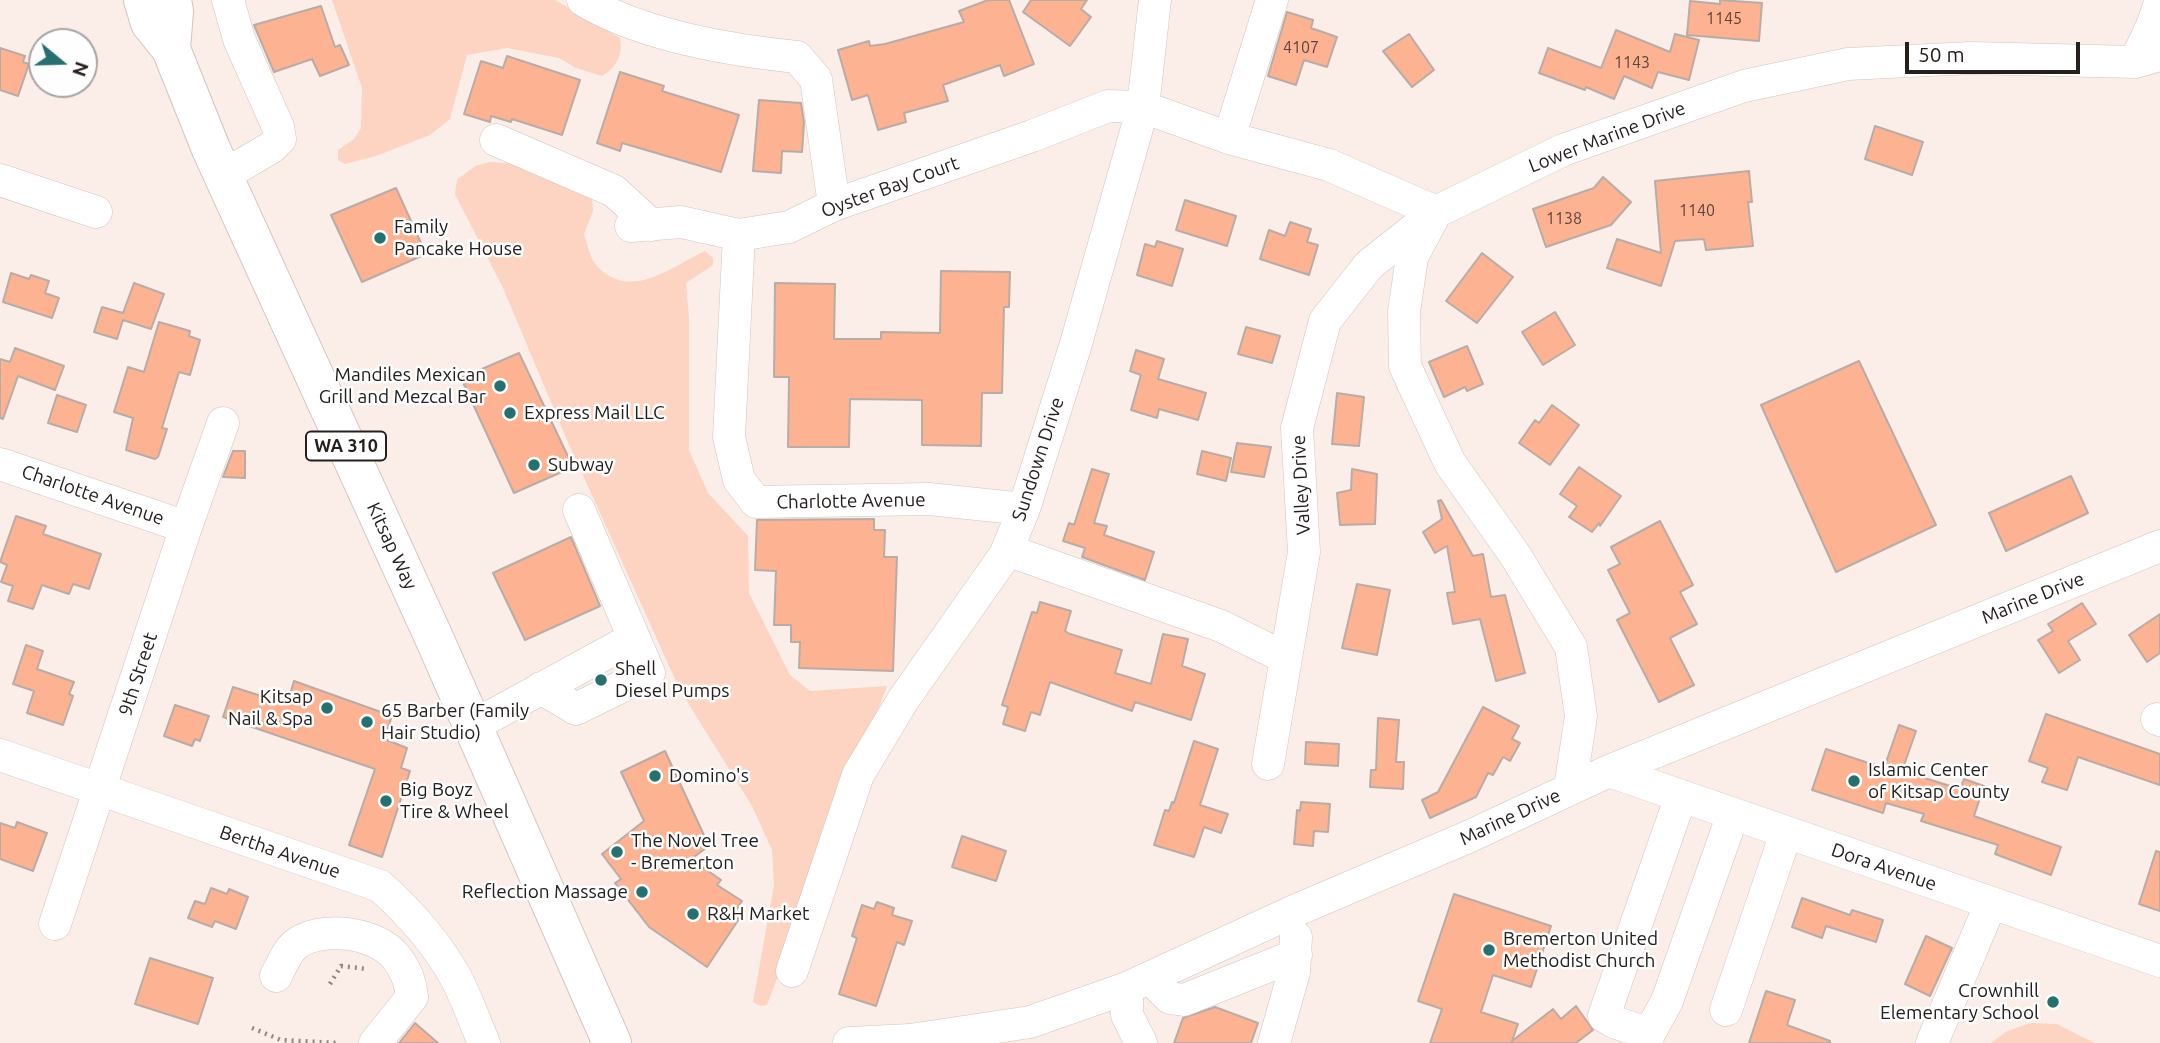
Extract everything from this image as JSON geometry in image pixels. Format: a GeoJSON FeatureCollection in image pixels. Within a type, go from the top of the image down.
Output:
{"type":"FeatureCollection","features":[{"type":"Feature","properties":{"kind":"main road","name":"Kitsap Way"},"geometry":{"type":"LineString","coordinates":[[143,0],[150,23],[172,49]]}},
{"type":"Feature","properties":{"kind":"main road","name":"Kitsap Way"},"geometry":{"type":"LineString","coordinates":[[172,0],[172,49],[182,80],[473,726],[612,1043]]}},
{"type":"Feature","properties":{"kind":"street"},"geometry":{"type":"LineString","coordinates":[[223,176],[272,147],[280,139],[278,127],[239,39],[228,0]]}},
{"type":"Feature","properties":{"kind":"street"},"geometry":{"type":"LineString","coordinates":[[583,0],[654,30],[729,50],[797,57],[816,79],[834,205]]}},
{"type":"Feature","properties":{"kind":"street","name":"Sundown Drive"},"geometry":{"type":"LineString","coordinates":[[792,971],[858,775],[903,700],[1007,550],[1024,509],[1075,347],[1143,107],[1155,0]]}},
{"type":"Feature","properties":{"kind":"street"},"geometry":{"type":"LineString","coordinates":[[1229,138],[1272,0]]}},
{"type":"Feature","properties":{"kind":"street"},"geometry":{"type":"LineString","coordinates":[[2147,58],[2160,2]]}},
{"type":"Feature","properties":{"kind":"street","name":"Lower Marine Drive"},"geometry":{"type":"LineString","coordinates":[[1436,212],[1563,150],[1757,83],[1848,64],[1970,58],[2147,58]]}},
{"type":"Feature","properties":{"kind":"street","name":"Oyster Bay Court"},"geometry":{"type":"LineString","coordinates":[[496,140],[614,191],[641,225],[681,222],[739,235],[789,227],[834,205],[1032,136],[1108,106],[1143,107]]}},
{"type":"Feature","properties":{"kind":"street"},"geometry":{"type":"LineString","coordinates":[[1143,107],[1229,138],[1329,165],[1436,212],[1412,257],[1404,312],[1405,366],[1450,463],[1515,555],[1571,647],[1581,716],[1570,788]]}},
{"type":"Feature","properties":{"kind":"street"},"geometry":{"type":"LineString","coordinates":[[0,180],[96,212]]}},
{"type":"Feature","properties":{"kind":"street","name":"Valley Drive"},"geometry":{"type":"LineString","coordinates":[[1268,764],[1304,552],[1297,428],[1325,321],[1369,265],[1436,212]]}},
{"type":"Feature","properties":{"kind":"street","name":"Charlotte Avenue"},"geometry":{"type":"LineString","coordinates":[[739,235],[729,437],[739,480],[756,502],[929,499],[1024,509]]}},
{"type":"Feature","properties":{"kind":"street","name":"9th Street"},"geometry":{"type":"LineString","coordinates":[[55,925],[223,423]]}},
{"type":"Feature","properties":{"kind":"street","name":"Charlotte Avenue"},"geometry":{"type":"LineString","coordinates":[[0,464],[186,527]]}},
{"type":"Feature","properties":{"kind":"street"},"geometry":{"type":"LineString","coordinates":[[473,726],[634,638],[579,510]]}},
{"type":"Feature","properties":{"kind":"street","name":"Marine Drive"},"geometry":{"type":"LineString","coordinates":[[865,1043],[1039,1032],[1292,912],[1468,837],[1609,771],[2160,547]]}},
{"type":"Feature","properties":{"kind":"street"},"geometry":{"type":"LineString","coordinates":[[1007,550],[1221,626],[1286,658]]}},
{"type":"Feature","properties":{"kind":"street","name":"Bertha Avenue"},"geometry":{"type":"LineString","coordinates":[[0,755],[380,886],[405,908],[432,941],[456,978],[484,1043]]}},
{"type":"Feature","properties":{"kind":"street","name":"Dora Avenue"},"geometry":{"type":"LineString","coordinates":[[1609,771],[2160,961]]}},
{"type":"Feature","properties":{"kind":"street"},"geometry":{"type":"LineString","coordinates":[[1681,796],[1604,1016],[1609,1033],[1649,1034],[1667,1001],[1732,814]]}},
{"type":"Feature","properties":{"kind":"street"},"geometry":{"type":"LineString","coordinates":[[1727,1010],[1786,833]]}},
{"type":"Feature","properties":{"kind":"street"},"geometry":{"type":"LineString","coordinates":[[1932,1043],[1991,903]]}},
{"type":"Feature","properties":{"kind":"street"},"geometry":{"type":"LineString","coordinates":[[1274,1043],[1287,1002],[1296,955],[1292,912]]}},
{"type":"Feature","properties":{"kind":"street"},"geometry":{"type":"LineString","coordinates":[[276,975],[294,944],[318,934],[347,935],[373,941],[395,955],[410,979],[412,997],[376,1043]]}},
{"type":"Feature","properties":{"kind":"street"},"geometry":{"type":"LineString","coordinates":[[1142,1043],[1127,1015],[1139,983],[1170,998],[1184,1000],[1296,955]]}},
{"type":"Feature","properties":{"kind":"path"},"geometry":{"type":"LineString","coordinates":[[330,984],[341,966],[373,970]]}},
{"type":"Feature","properties":{"kind":"path"},"geometry":{"type":"LineString","coordinates":[[253,1028],[281,1040],[337,1043]]}},
{"type":"Feature","properties":{"kind":"shaded area"},"geometry":{"type":"Polygon","coordinates":[[[332,0],[555,0],[620,38],[621,50],[615,65],[602,76],[576,68],[559,58],[507,48],[467,55],[450,119],[430,135],[376,156],[345,164],[338,160],[338,150],[354,139],[361,128],[362,88],[332,0]]]}},
{"type":"Feature","properties":{"kind":"shaded area"},"geometry":{"type":"Polygon","coordinates":[[[490,162],[531,165],[592,196],[593,211],[584,234],[594,262],[609,276],[623,281],[637,281],[665,272],[705,251],[713,258],[713,265],[686,283],[689,317],[689,450],[708,493],[748,536],[749,593],[790,675],[810,691],[887,686],[767,1005],[760,1006],[753,1002],[774,885],[772,850],[752,806],[680,690],[567,440],[503,288],[455,194],[457,180],[475,166],[490,162]]]}},
{"type":"Feature","properties":{"kind":"shaded area"},"geometry":{"type":"Polygon","coordinates":[[[2031,1023],[2057,1024],[2094,1043],[1991,1043],[2007,1031],[2031,1023]]]}},
{"type":"Feature","properties":{"kind":"building"},"geometry":{"type":"Polygon","coordinates":[[[988,0],[1009,0],[1034,64],[1004,76],[1000,65],[943,85],[948,101],[904,113],[906,122],[878,130],[868,95],[852,100],[838,50],[869,41],[870,46],[885,44],[964,22],[959,11],[988,0]]]}},
{"type":"Feature","properties":{"kind":"building"},"geometry":{"type":"Polygon","coordinates":[[[1031,0],[1087,0],[1081,9],[1091,17],[1070,46],[1023,12],[1031,0]]]}},
{"type":"Feature","properties":{"kind":"building"},"geometry":{"type":"Polygon","coordinates":[[[1720,0],[1762,3],[1759,41],[1687,35],[1690,1],[1720,4],[1720,0]]]}},
{"type":"Feature","properties":{"kind":"building"},"geometry":{"type":"Polygon","coordinates":[[[321,6],[335,47],[340,45],[349,65],[320,76],[312,59],[274,72],[254,25],[321,6]]]}},
{"type":"Feature","properties":{"kind":"building"},"geometry":{"type":"Polygon","coordinates":[[[1287,12],[1313,20],[1311,28],[1337,37],[1327,67],[1304,60],[1296,85],[1268,76],[1287,12]]]}},
{"type":"Feature","properties":{"kind":"building"},"geometry":{"type":"Polygon","coordinates":[[[1616,30],[1670,52],[1675,34],[1699,40],[1689,80],[1658,72],[1652,88],[1624,76],[1614,99],[1586,87],[1585,90],[1539,73],[1548,48],[1601,68],[1616,30]]]}},
{"type":"Feature","properties":{"kind":"building"},"geometry":{"type":"Polygon","coordinates":[[[1409,34],[1434,70],[1412,87],[1383,51],[1409,34]]]}},
{"type":"Feature","properties":{"kind":"building"},"geometry":{"type":"Polygon","coordinates":[[[0,48],[25,56],[23,62],[28,64],[28,67],[18,96],[0,90],[0,48]]]}},
{"type":"Feature","properties":{"kind":"building"},"geometry":{"type":"Polygon","coordinates":[[[507,56],[580,80],[562,135],[512,119],[511,122],[491,116],[490,122],[464,114],[481,61],[503,68],[507,56]]]}},
{"type":"Feature","properties":{"kind":"building"},"geometry":{"type":"Polygon","coordinates":[[[620,72],[664,86],[662,91],[739,115],[721,172],[622,143],[620,151],[597,143],[620,72]]]}},
{"type":"Feature","properties":{"kind":"building"},"geometry":{"type":"Polygon","coordinates":[[[759,100],[801,103],[804,123],[802,152],[782,151],[781,173],[753,171],[759,100]]]}},
{"type":"Feature","properties":{"kind":"building"},"geometry":{"type":"Polygon","coordinates":[[[1875,126],[1923,142],[1912,175],[1865,159],[1875,126]]]}},
{"type":"Feature","properties":{"kind":"building"},"geometry":{"type":"Polygon","coordinates":[[[1749,171],[1752,202],[1748,202],[1753,246],[1706,250],[1704,239],[1675,241],[1661,286],[1607,268],[1617,239],[1661,253],[1655,181],[1749,171]]]}},
{"type":"Feature","properties":{"kind":"building"},"geometry":{"type":"Polygon","coordinates":[[[1603,177],[1631,202],[1611,225],[1546,247],[1533,209],[1594,188],[1603,177]]]}},
{"type":"Feature","properties":{"kind":"building"},"geometry":{"type":"Polygon","coordinates":[[[396,188],[426,254],[362,282],[331,215],[396,188]]]}},
{"type":"Feature","properties":{"kind":"building"},"geometry":{"type":"Polygon","coordinates":[[[1185,200],[1236,216],[1227,246],[1176,230],[1185,200]]]}},
{"type":"Feature","properties":{"kind":"building"},"geometry":{"type":"Polygon","coordinates":[[[1290,222],[1311,229],[1307,242],[1318,245],[1309,275],[1260,259],[1269,230],[1285,236],[1290,222]]]}},
{"type":"Feature","properties":{"kind":"building"},"geometry":{"type":"Polygon","coordinates":[[[1157,241],[1183,249],[1172,286],[1137,275],[1145,244],[1155,247],[1157,241]]]}},
{"type":"Feature","properties":{"kind":"building"},"geometry":{"type":"Polygon","coordinates":[[[1482,253],[1513,277],[1477,323],[1446,301],[1482,253]]]}},
{"type":"Feature","properties":{"kind":"building"},"geometry":{"type":"Polygon","coordinates":[[[941,271],[1010,272],[1009,307],[1004,307],[1002,393],[982,393],[981,446],[922,445],[922,400],[850,399],[849,447],[788,447],[789,377],[774,377],[775,283],[835,284],[834,339],[881,339],[881,332],[940,333],[941,271]]]}},
{"type":"Feature","properties":{"kind":"building"},"geometry":{"type":"Polygon","coordinates":[[[11,273],[29,279],[31,275],[49,281],[45,293],[59,298],[52,318],[3,302],[11,273]]]}},
{"type":"Feature","properties":{"kind":"building"},"geometry":{"type":"Polygon","coordinates":[[[134,283],[164,294],[151,329],[123,320],[117,339],[94,332],[102,307],[123,313],[134,283]]]}},
{"type":"Feature","properties":{"kind":"building"},"geometry":{"type":"Polygon","coordinates":[[[1555,312],[1575,345],[1543,365],[1522,332],[1555,312]]]}},
{"type":"Feature","properties":{"kind":"building"},"geometry":{"type":"Polygon","coordinates":[[[159,322],[190,331],[189,336],[200,340],[190,375],[179,372],[162,428],[167,429],[155,459],[126,450],[133,418],[114,412],[128,367],[144,372],[159,322]]]}},
{"type":"Feature","properties":{"kind":"building"},"geometry":{"type":"Polygon","coordinates":[[[1246,327],[1280,336],[1272,363],[1238,354],[1246,327]]]}},
{"type":"Feature","properties":{"kind":"building"},"geometry":{"type":"Polygon","coordinates":[[[1467,346],[1483,384],[1467,391],[1465,387],[1444,397],[1429,362],[1467,346]]]}},
{"type":"Feature","properties":{"kind":"building"},"geometry":{"type":"Polygon","coordinates":[[[15,348],[64,366],[55,390],[18,376],[3,419],[0,418],[0,359],[10,362],[15,348]]]}},
{"type":"Feature","properties":{"kind":"building"},"geometry":{"type":"Polygon","coordinates":[[[1136,350],[1164,359],[1158,379],[1206,393],[1198,420],[1159,409],[1157,418],[1131,410],[1141,375],[1130,371],[1136,350]]]}},
{"type":"Feature","properties":{"kind":"building"},"geometry":{"type":"Polygon","coordinates":[[[519,353],[573,467],[514,493],[461,378],[519,353]]]}},
{"type":"Feature","properties":{"kind":"building"},"geometry":{"type":"Polygon","coordinates":[[[1859,361],[1936,525],[1836,572],[1761,405],[1859,361]]]}},
{"type":"Feature","properties":{"kind":"building"},"geometry":{"type":"Polygon","coordinates":[[[1337,393],[1364,397],[1359,446],[1332,444],[1337,393]]]}},
{"type":"Feature","properties":{"kind":"building"},"geometry":{"type":"Polygon","coordinates":[[[57,395],[86,405],[77,432],[48,423],[57,395]]]}},
{"type":"Feature","properties":{"kind":"building"},"geometry":{"type":"Polygon","coordinates":[[[1552,405],[1579,425],[1550,465],[1519,443],[1535,420],[1539,423],[1552,405]]]}},
{"type":"Feature","properties":{"kind":"building"},"geometry":{"type":"Polygon","coordinates":[[[1237,443],[1271,447],[1264,477],[1231,472],[1237,443]]]}},
{"type":"Feature","properties":{"kind":"building"},"geometry":{"type":"Polygon","coordinates":[[[233,451],[245,451],[245,478],[223,477],[233,451]]]}},
{"type":"Feature","properties":{"kind":"building"},"geometry":{"type":"Polygon","coordinates":[[[1202,451],[1231,458],[1226,481],[1197,474],[1202,451]]]}},
{"type":"Feature","properties":{"kind":"building"},"geometry":{"type":"Polygon","coordinates":[[[1579,467],[1621,496],[1600,526],[1599,523],[1592,532],[1569,517],[1577,506],[1560,494],[1579,467]]]}},
{"type":"Feature","properties":{"kind":"building"},"geometry":{"type":"Polygon","coordinates":[[[1092,469],[1109,474],[1094,523],[1107,526],[1104,535],[1154,552],[1145,580],[1082,557],[1085,548],[1063,541],[1069,523],[1074,525],[1092,469]]]}},
{"type":"Feature","properties":{"kind":"building"},"geometry":{"type":"Polygon","coordinates":[[[1352,469],[1377,474],[1375,524],[1340,525],[1337,493],[1351,490],[1352,469]]]}},
{"type":"Feature","properties":{"kind":"building"},"geometry":{"type":"Polygon","coordinates":[[[2071,476],[2088,513],[2006,551],[1989,513],[2071,476]]]}},
{"type":"Feature","properties":{"kind":"building"},"geometry":{"type":"Polygon","coordinates":[[[1441,500],[1473,556],[1483,554],[1491,597],[1505,595],[1525,673],[1496,681],[1480,619],[1453,624],[1447,593],[1455,592],[1447,546],[1435,553],[1423,532],[1442,519],[1438,501],[1441,500]]]}},
{"type":"Feature","properties":{"kind":"building"},"geometry":{"type":"Polygon","coordinates":[[[16,516],[46,526],[43,534],[101,554],[89,589],[73,584],[69,594],[42,585],[33,609],[8,601],[13,586],[1,582],[7,565],[0,562],[16,516]]]}},
{"type":"Feature","properties":{"kind":"building"},"geometry":{"type":"Polygon","coordinates":[[[874,519],[874,530],[885,530],[884,557],[897,557],[893,671],[799,668],[800,642],[791,642],[791,625],[774,625],[776,571],[755,570],[757,520],[874,519]]]}},
{"type":"Feature","properties":{"kind":"building"},"geometry":{"type":"Polygon","coordinates":[[[1660,521],[1693,585],[1680,592],[1697,624],[1670,638],[1694,685],[1659,702],[1617,620],[1630,613],[1608,570],[1620,564],[1611,547],[1660,521]]]}},
{"type":"Feature","properties":{"kind":"building"},"geometry":{"type":"Polygon","coordinates":[[[571,537],[600,606],[525,640],[493,573],[571,537]]]}},
{"type":"Feature","properties":{"kind":"building"},"geometry":{"type":"Polygon","coordinates":[[[1357,584],[1390,590],[1377,655],[1342,648],[1357,584]]]}},
{"type":"Feature","properties":{"kind":"building"},"geometry":{"type":"Polygon","coordinates":[[[1040,602],[1071,611],[1065,631],[1070,634],[1122,650],[1115,673],[1151,684],[1163,634],[1188,639],[1182,666],[1205,674],[1191,720],[1135,702],[1132,711],[1050,682],[1040,715],[1031,712],[1025,731],[1003,724],[1008,707],[1002,705],[1032,612],[1037,613],[1040,602]]]}},
{"type":"Feature","properties":{"kind":"building"},"geometry":{"type":"Polygon","coordinates":[[[2082,603],[2096,624],[2068,641],[2080,660],[2059,673],[2038,640],[2053,631],[2048,624],[2082,603]]]}},
{"type":"Feature","properties":{"kind":"building"},"geometry":{"type":"Polygon","coordinates":[[[2160,614],[2160,653],[2147,662],[2129,635],[2160,614]]]}},
{"type":"Feature","properties":{"kind":"building"},"geometry":{"type":"Polygon","coordinates":[[[26,645],[43,651],[37,669],[74,682],[69,694],[73,696],[63,725],[27,713],[34,691],[13,684],[26,645]]]}},
{"type":"Feature","properties":{"kind":"building"},"geometry":{"type":"Polygon","coordinates":[[[294,681],[392,716],[384,739],[407,748],[401,768],[410,771],[382,857],[349,845],[375,769],[223,717],[233,687],[287,704],[294,681]]]}},
{"type":"Feature","properties":{"kind":"building"},"geometry":{"type":"Polygon","coordinates":[[[175,705],[209,716],[200,741],[195,739],[192,746],[164,736],[175,705]]]}},
{"type":"Feature","properties":{"kind":"building"},"geometry":{"type":"Polygon","coordinates":[[[1483,707],[1519,726],[1512,739],[1520,743],[1510,761],[1503,757],[1493,775],[1488,773],[1476,797],[1430,818],[1422,800],[1438,792],[1483,707]]]}},
{"type":"Feature","properties":{"kind":"building"},"geometry":{"type":"Polygon","coordinates":[[[2046,714],[2160,754],[2160,785],[2078,757],[2067,790],[2042,782],[2048,768],[2029,761],[2046,714]]]}},
{"type":"Feature","properties":{"kind":"building"},"geometry":{"type":"Polygon","coordinates":[[[1378,718],[1399,720],[1396,762],[1404,762],[1403,789],[1370,787],[1371,770],[1376,770],[1378,718]]]}},
{"type":"Feature","properties":{"kind":"building"},"geometry":{"type":"Polygon","coordinates":[[[1899,725],[1916,731],[1902,771],[1960,789],[1964,779],[1984,786],[1974,816],[2061,847],[2051,875],[1995,854],[1998,845],[1921,821],[1924,814],[1886,803],[1883,813],[1812,790],[1826,749],[1884,768],[1899,725]]]}},
{"type":"Feature","properties":{"kind":"building"},"geometry":{"type":"Polygon","coordinates":[[[1194,741],[1218,749],[1200,805],[1228,814],[1221,833],[1204,827],[1194,857],[1154,845],[1165,810],[1169,811],[1172,802],[1174,803],[1194,741]]]}},
{"type":"Feature","properties":{"kind":"building"},"geometry":{"type":"Polygon","coordinates":[[[1306,742],[1339,744],[1338,766],[1305,764],[1306,742]]]}},
{"type":"Feature","properties":{"kind":"building"},"geometry":{"type":"Polygon","coordinates":[[[665,751],[709,846],[691,859],[721,880],[717,885],[742,901],[733,915],[739,919],[707,967],[649,927],[615,883],[621,879],[602,854],[644,821],[621,772],[665,751]]]}},
{"type":"Feature","properties":{"kind":"building"},"geometry":{"type":"Polygon","coordinates":[[[1301,802],[1330,804],[1328,832],[1314,831],[1313,846],[1294,844],[1297,810],[1300,811],[1301,802]]]}},
{"type":"Feature","properties":{"kind":"building"},"geometry":{"type":"Polygon","coordinates":[[[17,822],[47,833],[33,871],[0,859],[0,823],[15,828],[17,822]]]}},
{"type":"Feature","properties":{"kind":"building"},"geometry":{"type":"Polygon","coordinates":[[[962,836],[1006,851],[996,881],[952,867],[962,836]]]}},
{"type":"Feature","properties":{"kind":"building"},"geometry":{"type":"Polygon","coordinates":[[[2156,851],[2160,852],[2160,911],[2139,904],[2156,851]]]}},
{"type":"Feature","properties":{"kind":"building"},"geometry":{"type":"Polygon","coordinates":[[[211,888],[227,894],[229,889],[248,897],[236,929],[215,921],[212,927],[188,918],[195,901],[205,904],[211,888]]]}},
{"type":"Feature","properties":{"kind":"building","name":"Bremerton United Methodist Church"},"geometry":{"type":"Polygon","coordinates":[[[1454,894],[1551,926],[1531,987],[1493,975],[1481,1012],[1518,1024],[1512,1041],[1553,1009],[1561,1019],[1576,1006],[1593,1030],[1576,1043],[1430,1043],[1442,1009],[1418,1001],[1454,894]]]}},
{"type":"Feature","properties":{"kind":"building"},"geometry":{"type":"Polygon","coordinates":[[[1802,898],[1850,915],[1852,910],[1883,920],[1876,942],[1826,926],[1822,938],[1792,927],[1802,898]]]}},
{"type":"Feature","properties":{"kind":"building"},"geometry":{"type":"Polygon","coordinates":[[[877,902],[894,908],[892,915],[912,921],[904,945],[897,942],[876,1006],[839,994],[857,938],[852,936],[862,905],[874,909],[877,902]]]}},
{"type":"Feature","properties":{"kind":"building"},"geometry":{"type":"Polygon","coordinates":[[[1926,936],[1952,948],[1930,996],[1905,984],[1926,936]]]}},
{"type":"Feature","properties":{"kind":"building"},"geometry":{"type":"Polygon","coordinates":[[[150,958],[213,978],[198,1024],[135,1004],[150,958]]]}},
{"type":"Feature","properties":{"kind":"building"},"geometry":{"type":"Polygon","coordinates":[[[1766,991],[1795,1000],[1787,1025],[1830,1043],[1749,1043],[1766,991]]]}},
{"type":"Feature","properties":{"kind":"building"},"geometry":{"type":"Polygon","coordinates":[[[1215,1007],[1258,1023],[1251,1043],[1174,1043],[1183,1018],[1215,1007]]]}},
{"type":"Feature","properties":{"kind":"building"},"geometry":{"type":"Polygon","coordinates":[[[415,1023],[438,1043],[399,1043],[415,1023]]]}},
{"type":"Feature","properties":{"kind":"place","name":"Family Pancake House"},"geometry":{"type":"Point","coordinates":[380,238]}},
{"type":"Feature","properties":{"kind":"place","name":"Mandiles Mexican Grill and Mezcal Bar"},"geometry":{"type":"Point","coordinates":[500,386]}},
{"type":"Feature","properties":{"kind":"place","name":"Express Mail LLC"},"geometry":{"type":"Point","coordinates":[510,413]}},
{"type":"Feature","properties":{"kind":"place","name":"Subway"},"geometry":{"type":"Point","coordinates":[534,465]}},
{"type":"Feature","properties":{"kind":"place","name":"Shell Diesel Pumps"},"geometry":{"type":"Point","coordinates":[601,680]}},
{"type":"Feature","properties":{"kind":"place","name":"Kitsap Nail & Spa"},"geometry":{"type":"Point","coordinates":[327,708]}},
{"type":"Feature","properties":{"kind":"place","name":"65 Barber (Family Hair Studio)"},"geometry":{"type":"Point","coordinates":[367,722]}},
{"type":"Feature","properties":{"kind":"place","name":"Domino's"},"geometry":{"type":"Point","coordinates":[655,776]}},
{"type":"Feature","properties":{"kind":"place","name":"Islamic Center of Kitsap County"},"geometry":{"type":"Point","coordinates":[1854,781]}},
{"type":"Feature","properties":{"kind":"place","name":"Big Boyz Tire & Wheel"},"geometry":{"type":"Point","coordinates":[386,801]}},
{"type":"Feature","properties":{"kind":"place","name":"The Novel Tree - Bremerton"},"geometry":{"type":"Point","coordinates":[617,852]}},
{"type":"Feature","properties":{"kind":"place","name":"Reflection Massage"},"geometry":{"type":"Point","coordinates":[642,892]}},
{"type":"Feature","properties":{"kind":"place","name":"R&H Market"},"geometry":{"type":"Point","coordinates":[693,914]}},
{"type":"Feature","properties":{"kind":"place","name":"Bremerton United Methodist Church"},"geometry":{"type":"Point","coordinates":[1489,950]}},
{"type":"Feature","properties":{"kind":"place","name":"Crownhill Elementary School"},"geometry":{"type":"Point","coordinates":[2053,1002]}}]}
